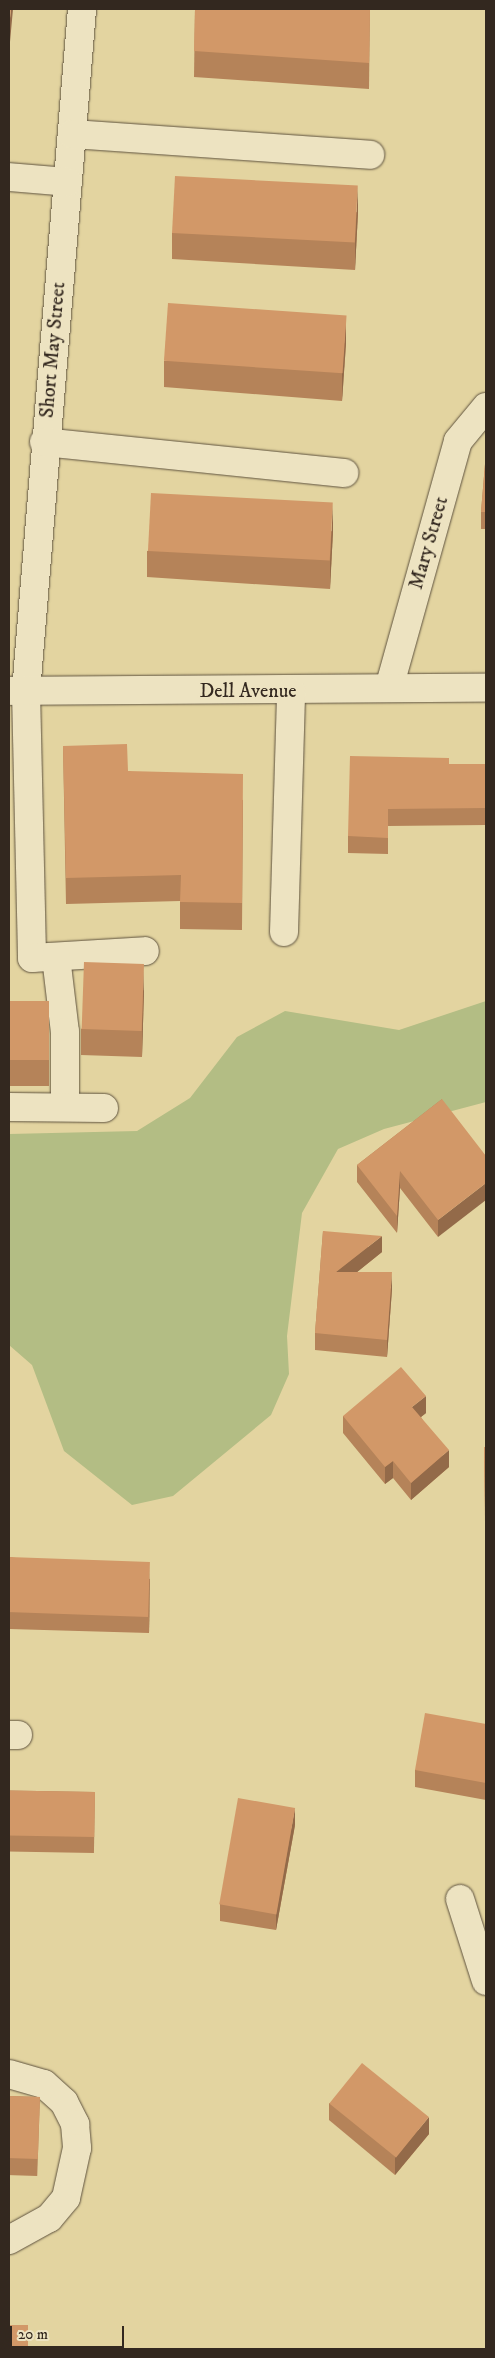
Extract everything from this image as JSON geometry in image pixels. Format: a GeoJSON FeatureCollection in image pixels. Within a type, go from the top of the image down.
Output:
{"type":"FeatureCollection","features":[{"type":"Feature","properties":{"kind":"street","name":"Short May Street"},"geometry":{"type":"LineString","coordinates":[[56,956],[32,958],[20,935],[18,691],[44,442],[82,9]]}},
{"type":"Feature","properties":{"kind":"street"},"geometry":{"type":"LineString","coordinates":[[72,134],[370,155]]}},
{"type":"Feature","properties":{"kind":"street"},"geometry":{"type":"LineString","coordinates":[[9,177],[68,182]]}},
{"type":"Feature","properties":{"kind":"street","name":"Mary Street"},"geometry":{"type":"LineString","coordinates":[[389,688],[458,441],[486,407]]}},
{"type":"Feature","properties":{"kind":"street"},"geometry":{"type":"LineString","coordinates":[[44,442],[344,473]]}},
{"type":"Feature","properties":{"kind":"street","name":"Dell Avenue"},"geometry":{"type":"LineString","coordinates":[[18,691],[291,692],[389,688],[486,688]]}},
{"type":"Feature","properties":{"kind":"street"},"geometry":{"type":"LineString","coordinates":[[284,932],[291,692]]}},
{"type":"Feature","properties":{"kind":"street"},"geometry":{"type":"LineString","coordinates":[[65,1106],[64,1032],[56,956],[145,952]]}},
{"type":"Feature","properties":{"kind":"street"},"geometry":{"type":"LineString","coordinates":[[9,1107],[65,1106],[104,1108]]}},
{"type":"Feature","properties":{"kind":"street"},"geometry":{"type":"LineString","coordinates":[[460,1899],[486,1981]]}},
{"type":"Feature","properties":{"kind":"street"},"geometry":{"type":"LineString","coordinates":[[9,2074],[44,2084],[64,2102],[74,2124],[77,2148],[66,2198],[49,2218],[9,2240]]}},
{"type":"Feature","properties":{"kind":"green space"},"geometry":{"type":"Polygon","coordinates":[[[486,1001],[486,1102],[384,1129],[338,1149],[302,1213],[287,1336],[289,1374],[271,1415],[173,1496],[132,1505],[64,1451],[32,1365],[9,1345],[9,1134],[137,1131],[190,1098],[237,1037],[285,1011],[399,1030],[486,1001]]]}},
{"type":"Feature","properties":{"kind":"building"},"geometry":{"type":"Polygon","coordinates":[[[9,9],[11,9],[9,27],[9,9]]]}},
{"type":"Feature","properties":{"kind":"building"},"geometry":{"type":"Polygon","coordinates":[[[195,9],[370,9],[369,63],[194,51],[195,9]]]}},
{"type":"Feature","properties":{"kind":"building"},"geometry":{"type":"Polygon","coordinates":[[[175,176],[358,186],[355,242],[172,233],[175,176]]]}},
{"type":"Feature","properties":{"kind":"building"},"geometry":{"type":"Polygon","coordinates":[[[168,303],[347,315],[343,373],[164,361],[168,303]]]}},
{"type":"Feature","properties":{"kind":"building"},"geometry":{"type":"Polygon","coordinates":[[[486,452],[486,512],[481,512],[486,452]]]}},
{"type":"Feature","properties":{"kind":"building"},"geometry":{"type":"Polygon","coordinates":[[[151,493],[333,503],[330,560],[148,551],[151,493]]]}},
{"type":"Feature","properties":{"kind":"building"},"geometry":{"type":"Polygon","coordinates":[[[127,744],[128,771],[243,774],[242,903],[180,902],[181,875],[66,878],[63,746],[127,744]]]}},
{"type":"Feature","properties":{"kind":"building"},"geometry":{"type":"Polygon","coordinates":[[[350,756],[449,758],[449,764],[486,764],[486,808],[388,809],[388,838],[348,836],[350,756]]]}},
{"type":"Feature","properties":{"kind":"building"},"geometry":{"type":"Polygon","coordinates":[[[84,962],[144,964],[142,1031],[82,1029],[84,962]]]}},
{"type":"Feature","properties":{"kind":"building"},"geometry":{"type":"Polygon","coordinates":[[[9,1001],[49,1001],[49,1060],[9,1060],[9,1001]]]}},
{"type":"Feature","properties":{"kind":"building"},"geometry":{"type":"Polygon","coordinates":[[[442,1099],[486,1156],[486,1183],[438,1220],[400,1171],[397,1216],[357,1165],[442,1099]]]}},
{"type":"Feature","properties":{"kind":"building"},"geometry":{"type":"Polygon","coordinates":[[[323,1231],[382,1236],[336,1272],[392,1272],[387,1340],[315,1333],[323,1231]]]}},
{"type":"Feature","properties":{"kind":"building"},"geometry":{"type":"Polygon","coordinates":[[[401,1367],[426,1396],[412,1407],[449,1450],[411,1483],[393,1461],[385,1467],[343,1416],[401,1367]]]}},
{"type":"Feature","properties":{"kind":"building"},"geometry":{"type":"Polygon","coordinates":[[[484,1447],[486,1447],[486,1505],[485,1505],[484,1447]]]}},
{"type":"Feature","properties":{"kind":"building"},"geometry":{"type":"Polygon","coordinates":[[[9,1557],[150,1562],[148,1617],[9,1612],[9,1557]]]}},
{"type":"Feature","properties":{"kind":"building"},"geometry":{"type":"Polygon","coordinates":[[[425,1713],[486,1724],[486,1783],[415,1770],[425,1713]]]}},
{"type":"Feature","properties":{"kind":"building"},"geometry":{"type":"Polygon","coordinates":[[[9,1790],[95,1792],[94,1837],[9,1836],[9,1790]]]}},
{"type":"Feature","properties":{"kind":"building"},"geometry":{"type":"Polygon","coordinates":[[[238,1798],[295,1808],[276,1914],[219,1904],[238,1798]]]}},
{"type":"Feature","properties":{"kind":"building"},"geometry":{"type":"Polygon","coordinates":[[[362,2063],[429,2117],[396,2158],[329,2103],[362,2063]]]}},
{"type":"Feature","properties":{"kind":"building"},"geometry":{"type":"Polygon","coordinates":[[[9,2096],[40,2097],[38,2159],[9,2158],[9,2096]]]}},
{"type":"Feature","properties":{"kind":"building"},"geometry":{"type":"Polygon","coordinates":[[[9,2325],[28,2325],[28,2349],[9,2349],[9,2325]]]}}]}
